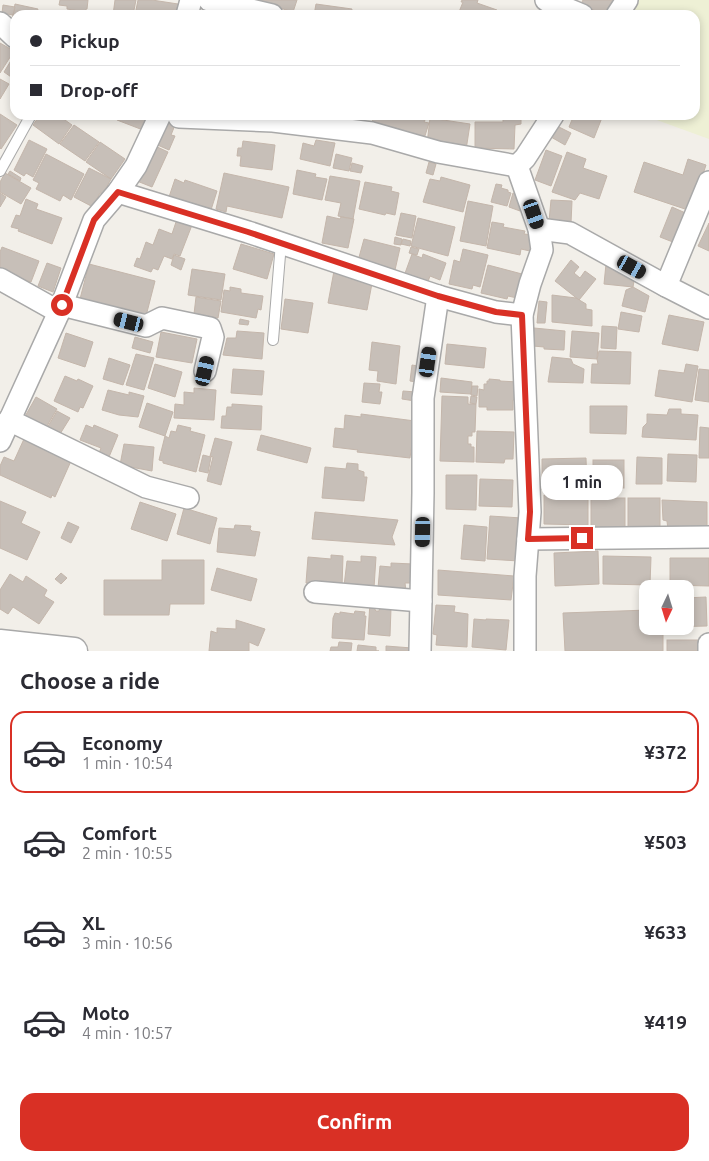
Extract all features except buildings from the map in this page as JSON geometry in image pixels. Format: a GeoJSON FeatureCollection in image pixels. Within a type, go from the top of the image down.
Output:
{"type":"FeatureCollection","features":[{"type":"Feature","properties":{"kind":"street"},"geometry":{"type":"LineString","coordinates":[[209,0],[251,10]]}},
{"type":"Feature","properties":{"kind":"street"},"geometry":{"type":"LineString","coordinates":[[546,0],[570,10]]}},
{"type":"Feature","properties":{"kind":"street"},"geometry":{"type":"LineString","coordinates":[[0,24],[10,33]]}},
{"type":"Feature","properties":{"kind":"street"},"geometry":{"type":"LineString","coordinates":[[0,441],[60,308],[94,220],[118,192],[136,166],[158,120]]}},
{"type":"Feature","properties":{"kind":"street"},"geometry":{"type":"LineString","coordinates":[[250,120],[372,133],[438,152],[517,166]]}},
{"type":"Feature","properties":{"kind":"street"},"geometry":{"type":"LineString","coordinates":[[517,166],[525,158],[550,120]]}},
{"type":"Feature","properties":{"kind":"street"},"geometry":{"type":"LineString","coordinates":[[517,166],[539,229],[542,250],[522,315],[530,512],[525,576],[525,651]]}},
{"type":"Feature","properties":{"kind":"street"},"geometry":{"type":"LineString","coordinates":[[666,286],[709,182]]}},
{"type":"Feature","properties":{"kind":"street"},"geometry":{"type":"LineString","coordinates":[[118,192],[248,232],[438,296],[496,312],[522,315]]}},
{"type":"Feature","properties":{"kind":"street"},"geometry":{"type":"LineString","coordinates":[[539,229],[570,233],[709,308]]}},
{"type":"Feature","properties":{"kind":"street"},"geometry":{"type":"LineString","coordinates":[[0,278],[60,308],[146,326],[162,318],[210,328],[213,337],[205,371]]}},
{"type":"Feature","properties":{"kind":"street"},"geometry":{"type":"LineString","coordinates":[[420,651],[423,398],[438,296]]}},
{"type":"Feature","properties":{"kind":"street"},"geometry":{"type":"LineString","coordinates":[[9,420],[146,487],[188,498]]}},
{"type":"Feature","properties":{"kind":"street"},"geometry":{"type":"LineString","coordinates":[[528,539],[709,537]]}},
{"type":"Feature","properties":{"kind":"street"},"geometry":{"type":"LineString","coordinates":[[315,592],[421,601]]}},
{"type":"Feature","properties":{"kind":"street"},"geometry":{"type":"LineString","coordinates":[[0,643],[74,651]]}},
{"type":"Feature","properties":{"kind":"street"},"geometry":{"type":"LineString","coordinates":[[709,644],[709,651]]}},
{"type":"Feature","properties":{"kind":"lane"},"geometry":{"type":"LineString","coordinates":[[0,171],[28,120]]}},
{"type":"Feature","properties":{"kind":"lane"},"geometry":{"type":"LineString","coordinates":[[273,340],[281,243]]}},
{"type":"Feature","properties":{"kind":"green space"},"geometry":{"type":"Polygon","coordinates":[[[634,0],[709,0],[709,139],[657,120],[700,120],[700,10],[627,10],[634,0]]]}},
{"type":"Feature","properties":{"kind":"route"},"geometry":{"type":"LineString","coordinates":[[62,305],[94,220],[118,192],[248,232],[438,296],[496,312],[522,315],[530,512],[528,539],[582,538]]}}]}
